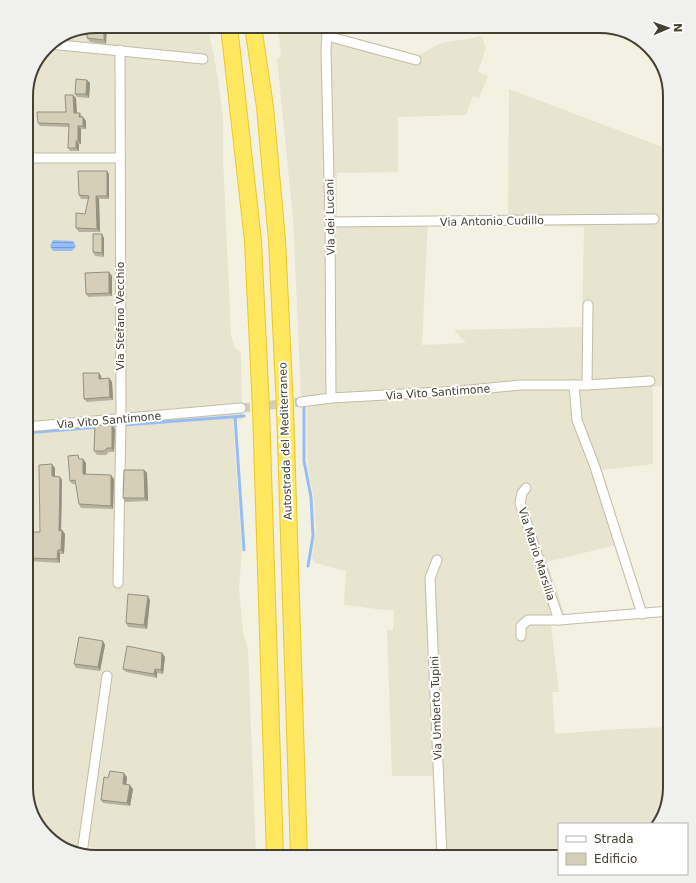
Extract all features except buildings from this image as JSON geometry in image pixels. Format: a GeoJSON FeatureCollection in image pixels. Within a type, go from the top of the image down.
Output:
{"type":"FeatureCollection","features":[{"type":"Feature","properties":{"kind":"highway"},"geometry":{"type":"LineString","coordinates":[[219,33],[227,72],[239,107]]}},
{"type":"Feature","properties":{"kind":"highway"},"geometry":{"type":"LineString","coordinates":[[230,33],[253,241],[261,409],[275,850]]}},
{"type":"Feature","properties":{"kind":"highway","name":"Autostrada del Mediterraneo"},"geometry":{"type":"LineString","coordinates":[[254,33],[265,107],[277,240],[285,408],[299,850]]}},
{"type":"Feature","properties":{"kind":"highway"},"geometry":{"type":"LineString","coordinates":[[264,33],[268,60],[265,107]]}},
{"type":"Feature","properties":{"kind":"street"},"geometry":{"type":"LineString","coordinates":[[331,33],[328,36],[416,60]]}},
{"type":"Feature","properties":{"kind":"street","name":"Via dei Lucani"},"geometry":{"type":"LineString","coordinates":[[328,36],[326,49],[330,222],[331,398]]}},
{"type":"Feature","properties":{"kind":"street"},"geometry":{"type":"LineString","coordinates":[[60,45],[203,59]]}},
{"type":"Feature","properties":{"kind":"street","name":"Via Stefano Vecchio"},"geometry":{"type":"LineString","coordinates":[[118,583],[120,420],[120,50]]}},
{"type":"Feature","properties":{"kind":"street"},"geometry":{"type":"LineString","coordinates":[[33,158],[120,158]]}},
{"type":"Feature","properties":{"kind":"street","name":"Via Antonio Cudillo"},"geometry":{"type":"LineString","coordinates":[[330,222],[654,219]]}},
{"type":"Feature","properties":{"kind":"street"},"geometry":{"type":"LineString","coordinates":[[587,385],[588,305]]}},
{"type":"Feature","properties":{"kind":"street","name":"Via Vito Santimone"},"geometry":{"type":"LineString","coordinates":[[301,402],[331,398],[459,391],[520,385],[587,385],[650,381]]}},
{"type":"Feature","properties":{"kind":"street"},"geometry":{"type":"LineString","coordinates":[[574,385],[577,420],[642,614]]}},
{"type":"Feature","properties":{"kind":"street","name":"Via Vito Santimone"},"geometry":{"type":"LineString","coordinates":[[33,427],[241,408]]}},
{"type":"Feature","properties":{"kind":"street","name":"Via Mario Marsilia"},"geometry":{"type":"LineString","coordinates":[[526,488],[522,493],[520,503],[559,620]]}},
{"type":"Feature","properties":{"kind":"street","name":"Via Umberto Tupini"},"geometry":{"type":"LineString","coordinates":[[437,560],[430,578],[442,850]]}},
{"type":"Feature","properties":{"kind":"street"},"geometry":{"type":"LineString","coordinates":[[521,636],[521,626],[528,620],[559,620],[663,612]]}},
{"type":"Feature","properties":{"kind":"street"},"geometry":{"type":"LineString","coordinates":[[83,848],[107,676]]}},
{"type":"Feature","properties":{"kind":"shaded area"},"geometry":{"type":"Polygon","coordinates":[[[96,33],[209,33],[214,56],[223,118],[223,159],[231,336],[235,348],[241,353],[242,420],[233,421],[242,551],[239,589],[243,632],[248,649],[256,850],[104,850],[90,847],[78,847],[68,844],[49,829],[38,811],[35,803],[33,787],[33,92],[38,72],[51,51],[72,38],[84,34],[96,33]]]}},
{"type":"Feature","properties":{"kind":"shaded area"},"geometry":{"type":"Polygon","coordinates":[[[279,33],[341,33],[340,34],[419,55],[441,43],[482,36],[486,48],[478,72],[488,76],[479,98],[473,96],[466,115],[398,117],[398,172],[337,173],[337,219],[428,218],[422,345],[466,343],[454,330],[582,327],[584,227],[508,225],[509,89],[663,147],[663,386],[653,387],[653,464],[592,471],[616,545],[547,562],[568,624],[551,625],[559,692],[552,692],[555,734],[663,727],[663,787],[661,803],[657,815],[651,823],[558,823],[558,850],[436,850],[433,776],[392,776],[387,630],[393,630],[394,611],[344,605],[346,571],[315,563],[312,557],[316,530],[314,498],[308,469],[307,396],[301,396],[293,218],[277,59],[281,56],[279,33]]]}},
{"type":"Feature","properties":{"kind":"water"},"geometry":{"type":"Polygon","coordinates":[[[53,240],[73,241],[76,246],[72,251],[53,251],[50,246],[53,240]]]}},
{"type":"Feature","properties":{"kind":"waterway"},"geometry":{"type":"LineString","coordinates":[[304,408],[304,461],[311,497],[313,536],[308,566]]}},
{"type":"Feature","properties":{"kind":"waterway"},"geometry":{"type":"LineString","coordinates":[[110,426],[244,416]]}},
{"type":"Feature","properties":{"kind":"waterway"},"geometry":{"type":"LineString","coordinates":[[235,417],[244,550]]}},
{"type":"Feature","properties":{"kind":"waterway"},"geometry":{"type":"LineString","coordinates":[[33,432],[98,427]]}},
{"type":"Feature","properties":{"kind":"tunnel"},"geometry":{"type":"LineString","coordinates":[[241,408],[301,402]]}}]}
